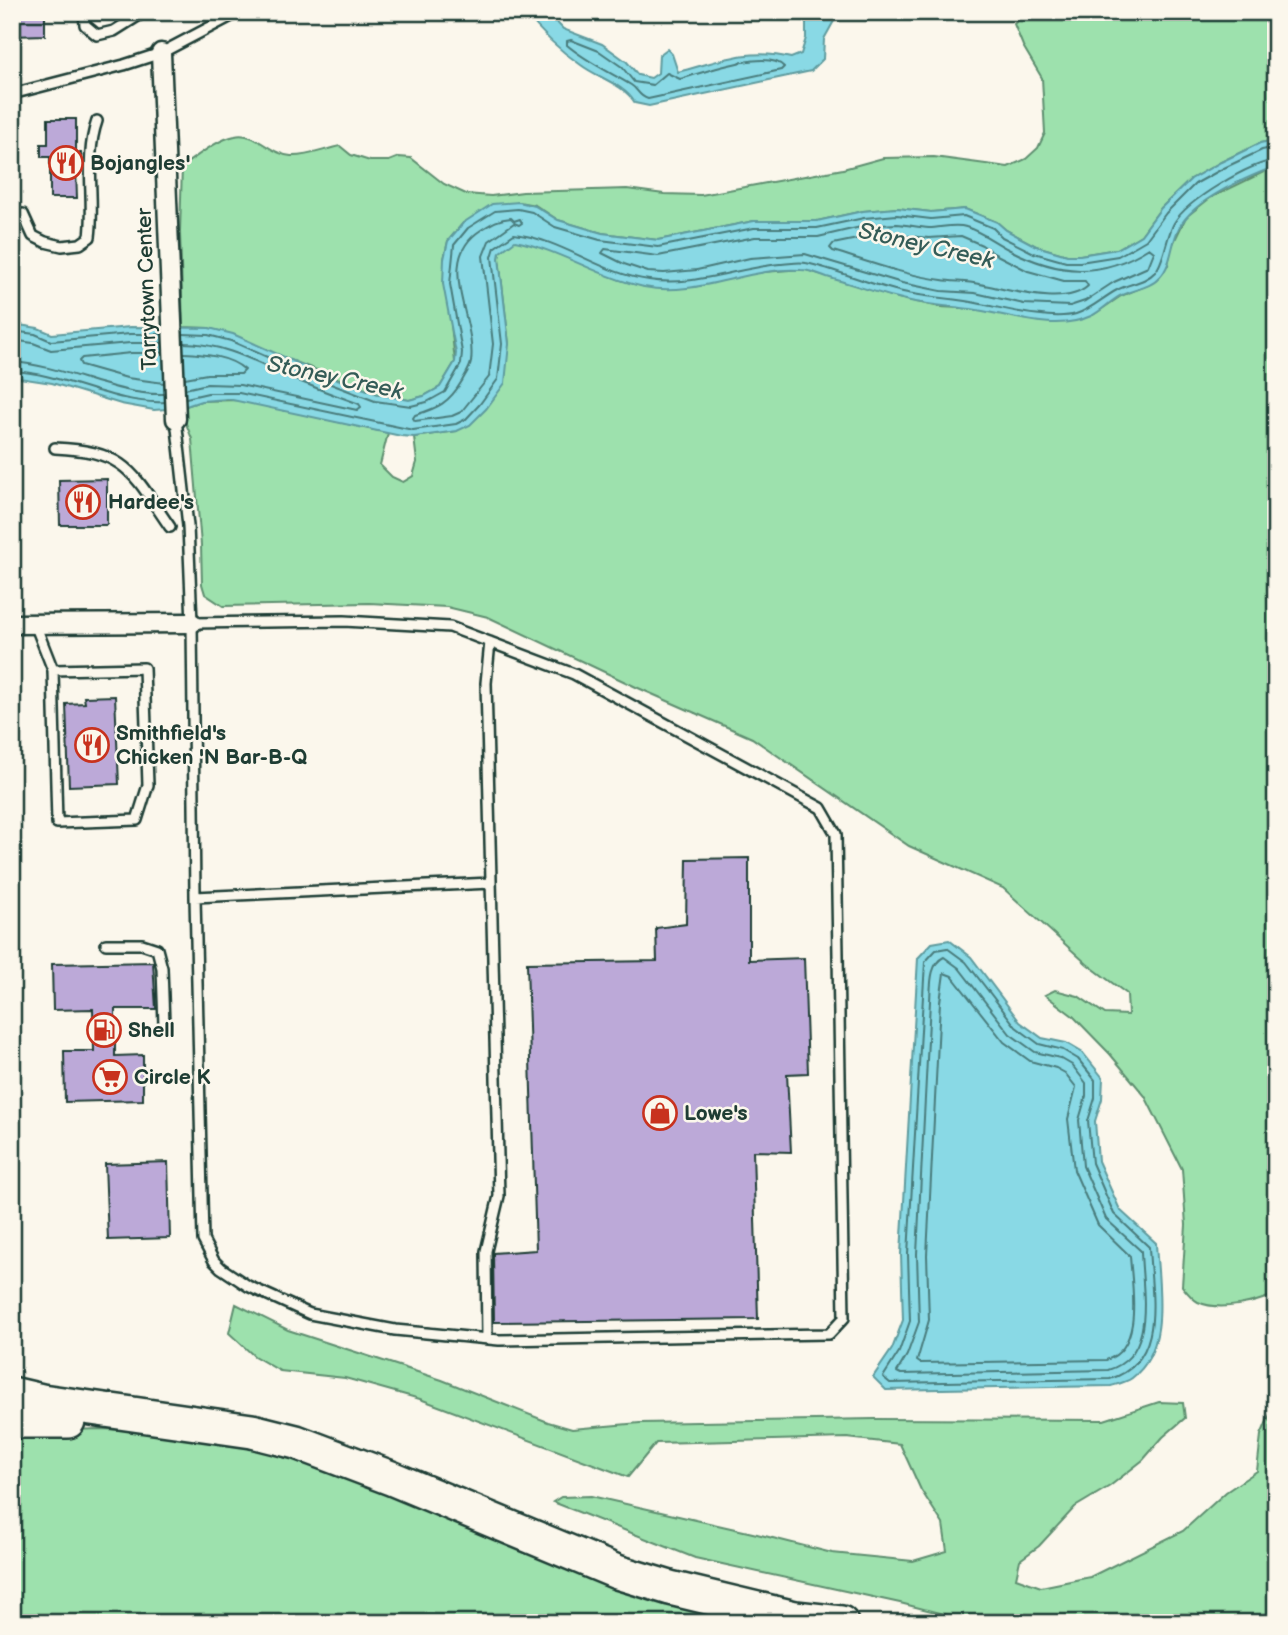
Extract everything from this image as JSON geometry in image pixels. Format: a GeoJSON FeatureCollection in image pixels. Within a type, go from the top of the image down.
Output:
{"type":"FeatureCollection","features":[{"type":"Feature","properties":{"kind":"highway"},"geometry":{"type":"LineString","coordinates":[[12,1394],[165,1420],[252,1431],[296,1442],[391,1478],[617,1572],[670,1588],[794,1618],[841,1623]]}},
{"type":"Feature","properties":{"kind":"highway"},"geometry":{"type":"LineString","coordinates":[[12,1421],[165,1420]]}},
{"type":"Feature","properties":{"kind":"street","name":"Tarrytown Center"},"geometry":{"type":"LineString","coordinates":[[161,53],[176,419]]}},
{"type":"Feature","properties":{"kind":"street"},"geometry":{"type":"LineString","coordinates":[[12,624],[192,623]]}},
{"type":"Feature","properties":{"kind":"lane"},"geometry":{"type":"LineString","coordinates":[[84,12],[85,24],[97,35],[114,30],[141,14]]}},
{"type":"Feature","properties":{"kind":"lane"},"geometry":{"type":"LineString","coordinates":[[12,94],[161,53],[239,12]]}},
{"type":"Feature","properties":{"kind":"lane"},"geometry":{"type":"LineString","coordinates":[[23,214],[33,236],[45,242],[62,246],[80,244],[90,237],[91,140],[97,121]]}},
{"type":"Feature","properties":{"kind":"lane","name":"Tarrytown Center"},"geometry":{"type":"LineString","coordinates":[[176,419],[188,526],[192,623],[203,1240],[214,1261],[248,1286],[310,1314],[395,1329],[487,1339],[829,1334],[844,1318],[836,834],[821,808],[574,674],[450,627],[345,621],[192,623]]}},
{"type":"Feature","properties":{"kind":"lane"},"geometry":{"type":"LineString","coordinates":[[55,448],[86,450],[121,463],[138,481],[170,527]]}},
{"type":"Feature","properties":{"kind":"lane"},"geometry":{"type":"LineString","coordinates":[[35,624],[53,670],[57,823],[137,820],[148,785],[144,668],[53,670]]}},
{"type":"Feature","properties":{"kind":"lane"},"geometry":{"type":"LineString","coordinates":[[487,1339],[486,1251],[499,1196],[486,683],[489,642]]}},
{"type":"Feature","properties":{"kind":"lane"},"geometry":{"type":"LineString","coordinates":[[195,897],[491,883]]}},
{"type":"Feature","properties":{"kind":"lane"},"geometry":{"type":"LineString","coordinates":[[106,944],[142,944],[157,949],[162,968],[164,1025]]}},
{"type":"Feature","properties":{"kind":"green space"},"geometry":{"type":"Polygon","coordinates":[[[1026,12],[1276,12],[1276,140],[1260,143],[1191,179],[1161,208],[1141,235],[1131,241],[1117,249],[1080,255],[1067,255],[1036,246],[997,222],[965,209],[931,212],[897,208],[863,211],[817,221],[754,221],[658,240],[602,233],[558,220],[535,205],[519,202],[463,223],[448,241],[444,259],[455,362],[440,387],[424,396],[409,400],[378,394],[209,328],[183,327],[180,232],[182,166],[228,138],[242,135],[249,137],[277,152],[291,156],[340,146],[351,155],[370,161],[411,158],[444,184],[466,194],[491,196],[523,192],[627,189],[701,195],[843,169],[883,158],[934,157],[1008,167],[1026,159],[1038,148],[1045,133],[1042,78],[1023,46],[1014,24],[1026,12]]]}},
{"type":"Feature","properties":{"kind":"green space"},"geometry":{"type":"Polygon","coordinates":[[[1276,166],[1276,1294],[1248,1303],[1217,1306],[1198,1302],[1182,1286],[1186,1225],[1182,1169],[1145,1096],[1073,1016],[1045,995],[1055,990],[1078,996],[1105,1014],[1128,1015],[1127,994],[1087,964],[1003,888],[909,846],[752,738],[488,617],[447,607],[369,603],[223,606],[205,594],[202,584],[192,439],[180,408],[201,401],[238,400],[388,433],[380,465],[392,477],[403,482],[413,476],[417,462],[414,437],[457,431],[509,344],[499,258],[500,252],[515,240],[537,245],[618,279],[645,287],[699,286],[752,273],[803,269],[898,298],[940,307],[1093,315],[1121,296],[1148,285],[1168,265],[1171,248],[1186,217],[1210,198],[1276,166]]]}},
{"type":"Feature","properties":{"kind":"green space"},"geometry":{"type":"Polygon","coordinates":[[[236,1304],[288,1330],[442,1380],[572,1429],[640,1423],[875,1419],[1104,1420],[1159,1402],[1183,1403],[1185,1418],[1163,1437],[1143,1460],[1110,1486],[1075,1507],[1039,1546],[1020,1560],[1016,1578],[1041,1587],[1090,1577],[1183,1531],[1226,1492],[1257,1471],[1261,1435],[1276,1401],[1276,1622],[955,1617],[695,1558],[553,1502],[561,1497],[591,1496],[832,1553],[913,1561],[947,1551],[943,1524],[921,1490],[900,1444],[847,1438],[656,1443],[628,1477],[420,1399],[345,1378],[280,1371],[254,1356],[229,1333],[236,1304]]]}},
{"type":"Feature","properties":{"kind":"green space"},"geometry":{"type":"Polygon","coordinates":[[[100,1429],[159,1431],[244,1441],[754,1623],[12,1623],[12,1432],[100,1429]]]}},
{"type":"Feature","properties":{"kind":"water"},"geometry":{"type":"Polygon","coordinates":[[[525,12],[547,12],[563,29],[602,44],[627,62],[638,75],[651,78],[658,73],[659,55],[667,49],[672,54],[678,72],[747,55],[791,58],[801,54],[806,38],[806,12],[839,12],[824,39],[823,59],[811,71],[649,106],[635,103],[618,86],[573,59],[544,34],[525,12]]]}},
{"type":"Feature","properties":{"kind":"water","name":"Stoney Creek"},"geometry":{"type":"Polygon","coordinates":[[[1276,140],[1276,166],[1208,199],[1186,218],[1176,234],[1167,266],[1156,281],[1122,295],[1095,314],[1077,321],[1047,323],[916,302],[804,270],[781,270],[684,288],[644,287],[515,241],[500,252],[499,258],[509,344],[505,383],[470,425],[457,431],[414,437],[401,436],[228,399],[154,410],[121,404],[52,383],[12,377],[13,324],[38,328],[52,334],[130,327],[209,328],[233,334],[313,370],[378,394],[409,400],[424,396],[440,387],[455,362],[456,353],[443,284],[448,241],[463,223],[492,204],[519,202],[535,206],[558,220],[602,233],[658,240],[754,221],[817,221],[863,211],[897,208],[931,212],[965,209],[997,222],[1036,246],[1067,255],[1080,255],[1117,249],[1131,241],[1141,235],[1161,208],[1191,179],[1260,143],[1276,140]]]}},
{"type":"Feature","properties":{"kind":"water"},"geometry":{"type":"Polygon","coordinates":[[[949,940],[971,957],[1020,1022],[1042,1038],[1066,1043],[1083,1053],[1103,1078],[1102,1099],[1095,1121],[1098,1161],[1120,1210],[1156,1243],[1159,1278],[1159,1315],[1152,1351],[1144,1366],[1125,1382],[1111,1386],[886,1390],[873,1377],[892,1349],[903,1320],[901,1254],[918,958],[932,943],[949,940]]]}},
{"type":"Feature","properties":{"kind":"building"},"geometry":{"type":"Polygon","coordinates":[[[12,12],[45,12],[45,35],[12,36],[12,12]]]}},
{"type":"Feature","properties":{"kind":"building","name":"Bojangles'"},"geometry":{"type":"Polygon","coordinates":[[[48,119],[76,119],[76,153],[81,153],[81,168],[76,169],[77,198],[50,198],[50,157],[41,157],[41,144],[48,144],[48,119]]]}},
{"type":"Feature","properties":{"kind":"building","name":"Hardee's"},"geometry":{"type":"Polygon","coordinates":[[[107,479],[107,525],[60,525],[59,480],[107,479]]]}},
{"type":"Feature","properties":{"kind":"building","name":"Smithfield's Chicken 'N Bar-B-Q"},"geometry":{"type":"Polygon","coordinates":[[[115,696],[119,784],[69,786],[66,704],[85,703],[84,697],[115,696]]]}},
{"type":"Feature","properties":{"kind":"building","name":"Lowe's"},"geometry":{"type":"Polygon","coordinates":[[[749,858],[749,960],[804,958],[808,1073],[787,1074],[791,1152],[753,1151],[758,1319],[494,1322],[493,1253],[536,1250],[527,963],[657,961],[656,928],[686,924],[687,859],[749,858]]]}},
{"type":"Feature","properties":{"kind":"building","name":"Shell"},"geometry":{"type":"Polygon","coordinates":[[[153,962],[156,1009],[115,1009],[115,1056],[143,1055],[143,1100],[65,1102],[64,1051],[94,1051],[93,1009],[53,1010],[52,964],[153,962]]]}},
{"type":"Feature","properties":{"kind":"building"},"geometry":{"type":"Polygon","coordinates":[[[168,1162],[170,1238],[108,1240],[105,1164],[168,1162]]]}},
{"type":"Feature","properties":{"kind":"place","name":"Bojangles'"},"geometry":{"type":"Point","coordinates":[66,163]}},
{"type":"Feature","properties":{"kind":"place","name":"Hardee's"},"geometry":{"type":"Point","coordinates":[83,502]}},
{"type":"Feature","properties":{"kind":"place","name":"Smithfield's Chicken 'N Bar-B-Q"},"geometry":{"type":"Point","coordinates":[92,745]}},
{"type":"Feature","properties":{"kind":"place","name":"Shell"},"geometry":{"type":"Point","coordinates":[104,1030]}},
{"type":"Feature","properties":{"kind":"place","name":"Circle K"},"geometry":{"type":"Point","coordinates":[110,1077]}},
{"type":"Feature","properties":{"kind":"place","name":"Lowe's"},"geometry":{"type":"Point","coordinates":[660,1113]}}]}
